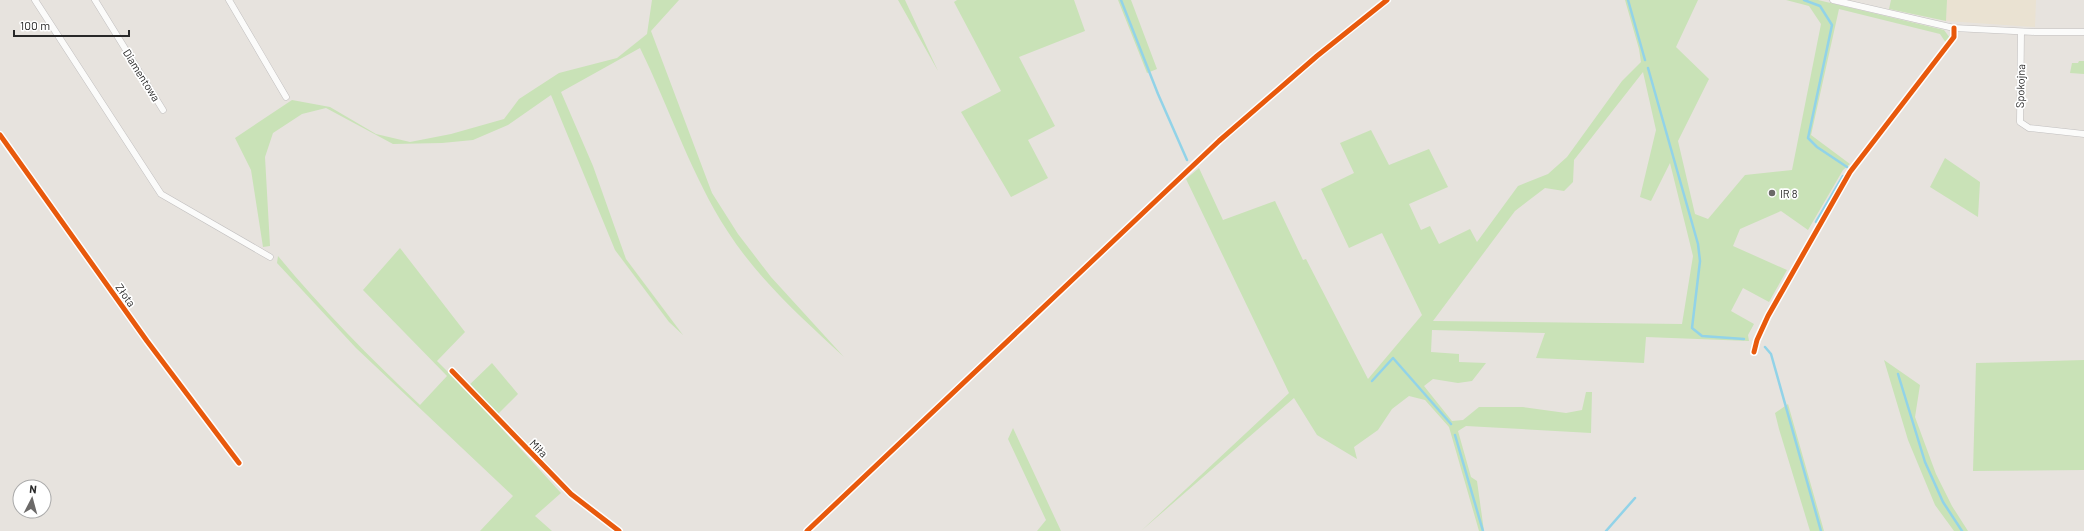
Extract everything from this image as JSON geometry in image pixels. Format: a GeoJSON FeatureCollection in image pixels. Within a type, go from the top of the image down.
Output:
{"type":"FeatureCollection","features":[{"type":"Feature","properties":{"kind":"street"},"geometry":{"type":"LineString","coordinates":[[35,0],[161,194],[270,257]]}},
{"type":"Feature","properties":{"kind":"street","name":"Diamentowa"},"geometry":{"type":"LineString","coordinates":[[95,0],[163,110]]}},
{"type":"Feature","properties":{"kind":"street"},"geometry":{"type":"LineString","coordinates":[[229,0],[286,97]]}},
{"type":"Feature","properties":{"kind":"street"},"geometry":{"type":"LineString","coordinates":[[807,531],[1219,141],[1317,56],[1387,0]]}},
{"type":"Feature","properties":{"kind":"street"},"geometry":{"type":"LineString","coordinates":[[1833,0],[1954,28],[2021,32],[2084,32]]}},
{"type":"Feature","properties":{"kind":"street"},"geometry":{"type":"LineString","coordinates":[[1754,352],[1757,340],[1768,316],[1850,172],[1954,37],[1954,28]]}},
{"type":"Feature","properties":{"kind":"street","name":"Spokojna"},"geometry":{"type":"LineString","coordinates":[[2021,32],[2020,122],[2029,128],[2084,134]]}},
{"type":"Feature","properties":{"kind":"street","name":"Złota"},"geometry":{"type":"LineString","coordinates":[[0,135],[147,341],[239,463]]}},
{"type":"Feature","properties":{"kind":"street","name":"Miła"},"geometry":{"type":"LineString","coordinates":[[452,371],[571,494],[619,531]]}},
{"type":"Feature","properties":{"kind":"shaded area"},"geometry":{"type":"Polygon","coordinates":[[[1947,0],[2036,0],[2035,27],[1946,21],[1947,0]]]}},
{"type":"Feature","properties":{"kind":"green space"},"geometry":{"type":"Polygon","coordinates":[[[652,0],[679,0],[651,31],[712,193],[738,234],[771,277],[844,357],[797,313],[767,282],[740,250],[728,232],[715,211],[692,165],[640,48],[561,92],[593,166],[626,259],[683,335],[669,322],[615,250],[551,95],[508,125],[473,140],[442,143],[393,144],[326,108],[302,114],[273,133],[265,157],[270,246],[263,247],[251,170],[235,138],[292,100],[330,107],[376,134],[410,142],[451,134],[504,119],[519,99],[559,73],[617,58],[647,34],[652,0]]]}},
{"type":"Feature","properties":{"kind":"green space"},"geometry":{"type":"Polygon","coordinates":[[[898,0],[905,0],[938,71],[898,0]]]}},
{"type":"Feature","properties":{"kind":"green space"},"geometry":{"type":"Polygon","coordinates":[[[957,0],[1074,0],[1085,31],[1019,57],[1055,126],[1028,140],[1048,178],[1011,197],[961,112],[1001,91],[954,2],[957,0]]]}},
{"type":"Feature","properties":{"kind":"green space"},"geometry":{"type":"Polygon","coordinates":[[[1118,0],[1131,0],[1157,69],[1147,73],[1118,0]]]}},
{"type":"Feature","properties":{"kind":"green space"},"geometry":{"type":"Polygon","coordinates":[[[1625,0],[1698,0],[1676,47],[1709,79],[1678,141],[1695,214],[1708,219],[1745,175],[1792,170],[1821,24],[1809,6],[1786,0],[1818,0],[1944,30],[1950,38],[1946,43],[1940,34],[1839,9],[1811,135],[1850,164],[1843,170],[1808,230],[1781,211],[1740,229],[1733,246],[1787,270],[1769,302],[1743,288],[1731,311],[1754,324],[1748,335],[1749,341],[1646,337],[1644,363],[1536,358],[1545,333],[1432,330],[1431,352],[1459,354],[1459,362],[1486,363],[1472,381],[1458,383],[1433,379],[1424,386],[1452,421],[1463,420],[1479,407],[1523,407],[1566,413],[1582,410],[1586,392],[1592,392],[1591,433],[1466,426],[1458,431],[1471,477],[1477,481],[1484,531],[1479,531],[1449,427],[1425,400],[1409,396],[1392,409],[1378,430],[1354,447],[1357,459],[1317,435],[1294,398],[1141,531],[1289,393],[1186,179],[1199,168],[1223,220],[1275,201],[1303,260],[1306,259],[1368,379],[1422,315],[1382,233],[1349,248],[1321,189],[1354,173],[1340,143],[1371,130],[1389,165],[1429,149],[1448,187],[1409,204],[1421,230],[1430,226],[1439,244],[1470,229],[1477,242],[1518,186],[1548,174],[1567,157],[1622,81],[1641,62],[1639,49],[1625,0]],[[1643,72],[1574,160],[1573,182],[1564,191],[1545,188],[1515,211],[1433,321],[1682,324],[1693,256],[1670,163],[1651,201],[1640,197],[1656,130],[1643,72]]]}},
{"type":"Feature","properties":{"kind":"green space"},"geometry":{"type":"Polygon","coordinates":[[[1891,0],[1947,0],[1946,21],[1889,9],[1891,0]]]}},
{"type":"Feature","properties":{"kind":"green space"},"geometry":{"type":"Polygon","coordinates":[[[2079,61],[2084,61],[2084,74],[2070,73],[2072,63],[2078,63],[2079,61]]]}},
{"type":"Feature","properties":{"kind":"green space"},"geometry":{"type":"Polygon","coordinates":[[[1945,158],[1980,182],[1978,217],[1930,187],[1945,158]]]}},
{"type":"Feature","properties":{"kind":"green space"},"geometry":{"type":"Polygon","coordinates":[[[400,248],[465,332],[437,361],[465,389],[492,363],[518,394],[493,419],[561,493],[535,516],[552,531],[480,531],[513,496],[356,348],[277,263],[278,256],[347,333],[420,405],[447,376],[363,290],[400,248]]]}},
{"type":"Feature","properties":{"kind":"green space"},"geometry":{"type":"Polygon","coordinates":[[[1884,360],[1920,385],[1915,417],[1936,474],[1952,506],[1968,531],[1954,531],[1935,505],[1908,440],[1884,360]]]}},
{"type":"Feature","properties":{"kind":"green space"},"geometry":{"type":"Polygon","coordinates":[[[2084,360],[2084,470],[1973,471],[1976,363],[2084,360]]]}},
{"type":"Feature","properties":{"kind":"green space"},"geometry":{"type":"Polygon","coordinates":[[[1788,404],[1824,531],[1810,531],[1779,429],[1775,413],[1788,404]]]}},
{"type":"Feature","properties":{"kind":"green space"},"geometry":{"type":"Polygon","coordinates":[[[1013,428],[1061,531],[1037,531],[1046,520],[1008,439],[1013,428]]]}},
{"type":"Feature","properties":{"kind":"waterway"},"geometry":{"type":"LineString","coordinates":[[1121,0],[1158,94],[1187,160]]}},
{"type":"Feature","properties":{"kind":"waterway"},"geometry":{"type":"LineString","coordinates":[[1628,0],[1645,60]]}},
{"type":"Feature","properties":{"kind":"waterway"},"geometry":{"type":"LineString","coordinates":[[1804,0],[1820,6],[1832,25],[1808,138],[1817,147],[1847,167]]}},
{"type":"Feature","properties":{"kind":"waterway"},"geometry":{"type":"LineString","coordinates":[[1648,68],[1698,244],[1700,261],[1692,328],[1702,336],[1744,339]]}},
{"type":"Feature","properties":{"kind":"waterway"},"geometry":{"type":"LineString","coordinates":[[1816,222],[1843,176]]}},
{"type":"Feature","properties":{"kind":"waterway"},"geometry":{"type":"LineString","coordinates":[[1765,347],[1771,354],[1821,531]]}},
{"type":"Feature","properties":{"kind":"waterway"},"geometry":{"type":"LineString","coordinates":[[1372,381],[1393,358],[1451,424]]}},
{"type":"Feature","properties":{"kind":"waterway"},"geometry":{"type":"LineString","coordinates":[[1898,374],[1925,462],[1943,502],[1962,531]]}},
{"type":"Feature","properties":{"kind":"waterway"},"geometry":{"type":"LineString","coordinates":[[1455,435],[1483,531]]}},
{"type":"Feature","properties":{"kind":"waterway"},"geometry":{"type":"LineString","coordinates":[[1606,531],[1635,498]]}},
{"type":"Feature","properties":{"kind":"cycle path"},"geometry":{"type":"LineString","coordinates":[[807,531],[1219,141],[1317,56],[1387,0]]}},
{"type":"Feature","properties":{"kind":"cycle path"},"geometry":{"type":"LineString","coordinates":[[1754,352],[1757,340],[1768,316],[1850,172],[1954,37],[1954,28]]}},
{"type":"Feature","properties":{"kind":"cycle path"},"geometry":{"type":"LineString","coordinates":[[0,135],[147,341],[239,463]]}},
{"type":"Feature","properties":{"kind":"cycle path"},"geometry":{"type":"LineString","coordinates":[[452,371],[571,494],[619,531]]}},
{"type":"Feature","properties":{"kind":"place","name":"IR 8"},"geometry":{"type":"Point","coordinates":[1772,193]}}]}
